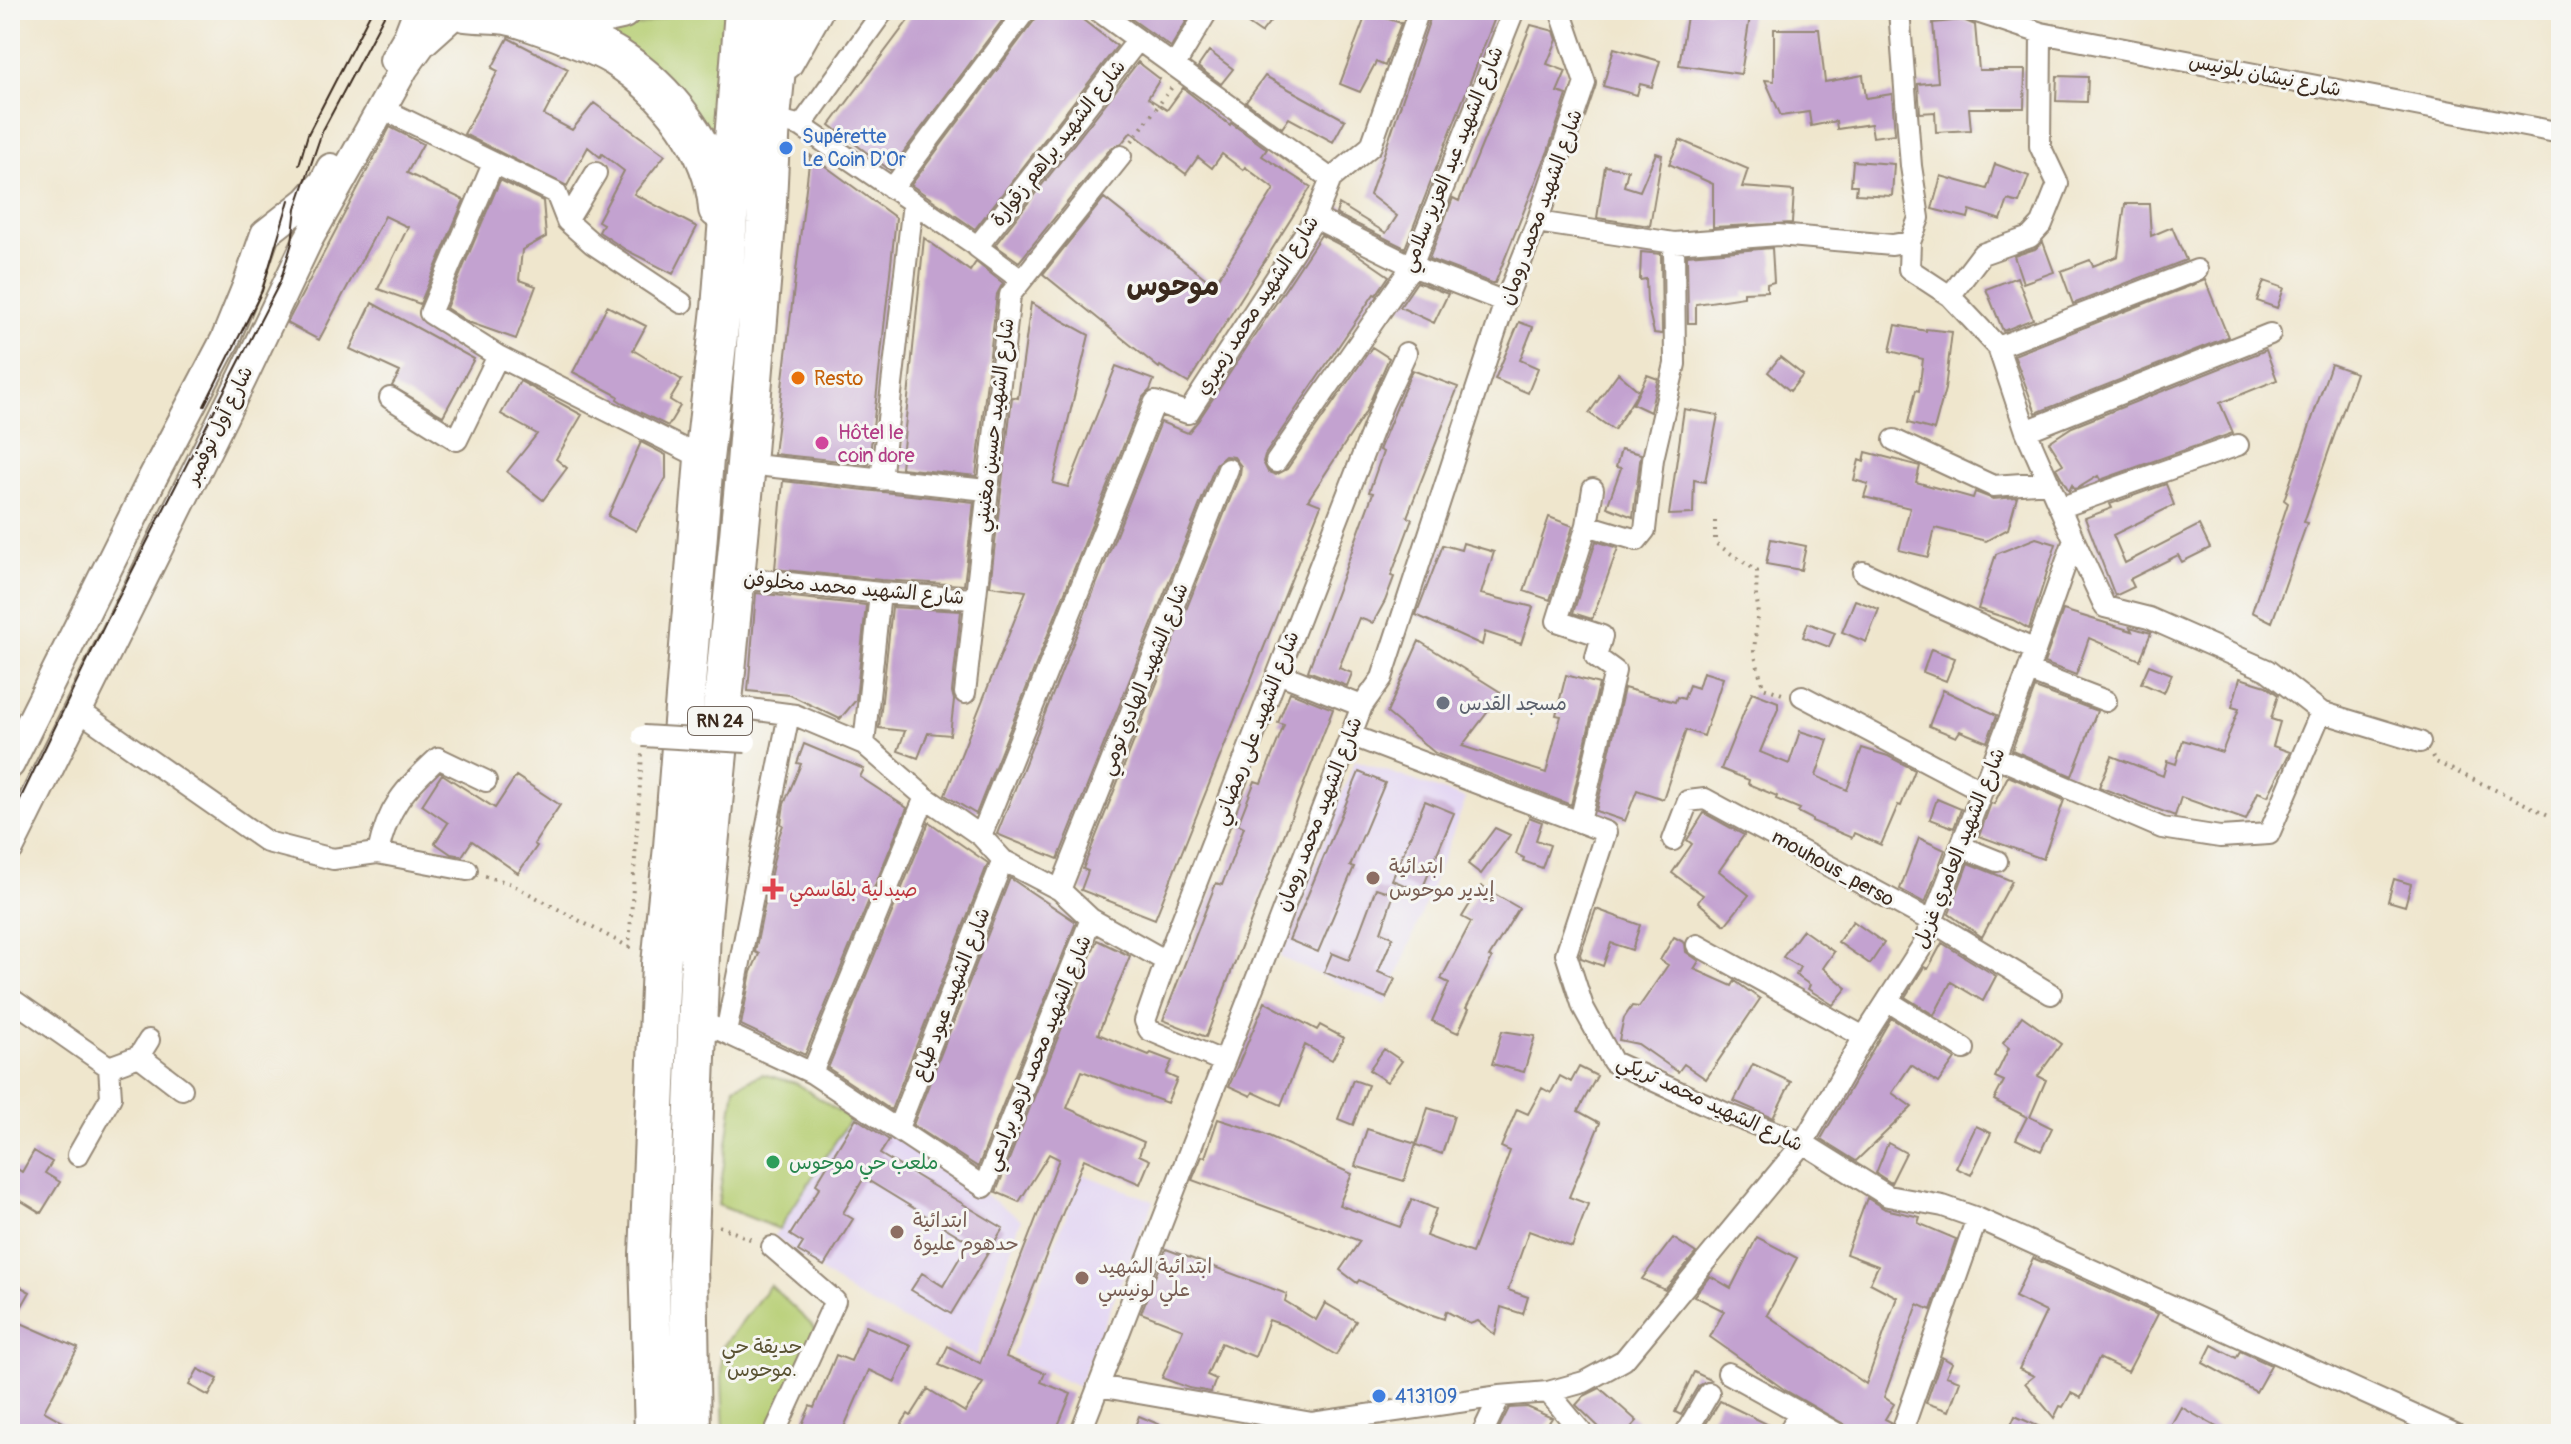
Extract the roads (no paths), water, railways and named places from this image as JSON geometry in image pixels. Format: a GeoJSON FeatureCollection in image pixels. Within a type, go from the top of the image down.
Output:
{"type":"FeatureCollection","features":[{"type":"Feature","properties":{"kind":"highway"},"geometry":{"type":"LineString","coordinates":[[535,10],[576,20],[621,10]]}},
{"type":"Feature","properties":{"kind":"highway","name":"RN 24"},"geometry":{"type":"LineString","coordinates":[[654,1434],[649,1255],[661,964],[704,459],[721,309],[744,10]]}},
{"type":"Feature","properties":{"kind":"highway","name":"RN 24"},"geometry":{"type":"LineString","coordinates":[[691,1434],[688,1264],[711,1026],[701,928],[766,223],[786,122],[777,74],[782,10]]}},
{"type":"Feature","properties":{"kind":"highway"},"geometry":{"type":"LineString","coordinates":[[777,74],[813,10]]}},
{"type":"Feature","properties":{"kind":"highway"},"geometry":{"type":"LineString","coordinates":[[453,12],[506,15],[583,41],[613,55],[653,85],[694,133],[717,196],[721,309]]}},
{"type":"Feature","properties":{"kind":"main road","name":"شارع أول نوفمبر"},"geometry":{"type":"LineString","coordinates":[[10,764],[225,340],[265,234],[307,201],[324,182],[356,121],[408,36],[418,10]]}},
{"type":"Feature","properties":{"kind":"main road","name":"شارع أول نوفمبر"},"geometry":{"type":"LineString","coordinates":[[10,847],[308,240],[381,108],[422,43],[453,12]]}},
{"type":"Feature","properties":{"kind":"street"},"geometry":{"type":"LineString","coordinates":[[884,10],[786,122],[913,203],[1021,280]]}},
{"type":"Feature","properties":{"kind":"street"},"geometry":{"type":"LineString","coordinates":[[892,189],[1026,10]]}},
{"type":"Feature","properties":{"kind":"street"},"geometry":{"type":"LineString","coordinates":[[1097,10],[1331,179]]}},
{"type":"Feature","properties":{"kind":"street"},"geometry":{"type":"LineString","coordinates":[[1179,68],[1208,10]]}},
{"type":"Feature","properties":{"kind":"street","name":"شارع الشهيد محمد زميري"},"geometry":{"type":"LineString","coordinates":[[981,836],[1155,402],[1188,413],[1315,218],[1331,179],[1371,146],[1419,10]]}},
{"type":"Feature","properties":{"kind":"street","name":"شارع الشهيد عبد العزيز سلامي"},"geometry":{"type":"LineString","coordinates":[[1276,462],[1412,266],[1514,10]]}},
{"type":"Feature","properties":{"kind":"street","name":"شارع الشهيد محمد رومان"},"geometry":{"type":"LineString","coordinates":[[1080,1434],[1350,735],[1362,706],[1382,678],[1505,302],[1537,222],[1585,83],[1560,10]]}},
{"type":"Feature","properties":{"kind":"street"},"geometry":{"type":"LineString","coordinates":[[1899,10],[1907,120],[1919,218],[1910,242],[1909,269],[1950,296],[1998,347],[2026,431],[2105,607],[2149,618],[2267,670],[2321,712],[2420,742]]}},
{"type":"Feature","properties":{"kind":"street","name":"شارع نيشان بلونيس"},"geometry":{"type":"LineString","coordinates":[[1971,10],[2041,33],[2561,133]]}},
{"type":"Feature","properties":{"kind":"street"},"geometry":{"type":"LineString","coordinates":[[1950,296],[1982,254],[2030,237],[2042,224],[2058,184],[2040,146],[2041,33]]}},
{"type":"Feature","properties":{"kind":"street","name":"شارع الشهيد براهم زقوارة"},"geometry":{"type":"LineString","coordinates":[[977,247],[1138,40]]}},
{"type":"Feature","properties":{"kind":"street"},"geometry":{"type":"LineString","coordinates":[[381,108],[556,193],[567,221],[593,244],[682,303]]}},
{"type":"Feature","properties":{"kind":"street","name":"شارع الشهيد حسين مغنيني"},"geometry":{"type":"LineString","coordinates":[[965,693],[1010,295],[1121,156]]}},
{"type":"Feature","properties":{"kind":"street"},"geometry":{"type":"LineString","coordinates":[[493,164],[430,313],[498,356],[704,459]]}},
{"type":"Feature","properties":{"kind":"street"},"geometry":{"type":"LineString","coordinates":[[567,221],[596,173]]}},
{"type":"Feature","properties":{"kind":"street"},"geometry":{"type":"LineString","coordinates":[[881,480],[913,203]]}},
{"type":"Feature","properties":{"kind":"street"},"geometry":{"type":"LineString","coordinates":[[1315,218],[1412,266],[1505,302]]}},
{"type":"Feature","properties":{"kind":"street"},"geometry":{"type":"LineString","coordinates":[[1537,222],[1674,243],[1778,235],[1892,245],[1910,242]]}},
{"type":"Feature","properties":{"kind":"street"},"geometry":{"type":"LineString","coordinates":[[1587,525],[1637,540],[1645,530],[1653,459],[1675,364],[1674,243]]}},
{"type":"Feature","properties":{"kind":"street"},"geometry":{"type":"LineString","coordinates":[[1998,347],[2197,270]]}},
{"type":"Feature","properties":{"kind":"street"},"geometry":{"type":"LineString","coordinates":[[2026,431],[2270,334]]}},
{"type":"Feature","properties":{"kind":"street","name":"شارع الشهيد على رمضاني"},"geometry":{"type":"LineString","coordinates":[[1222,1061],[1149,1030],[1145,1021],[1383,403],[1406,353]]}},
{"type":"Feature","properties":{"kind":"street"},"geometry":{"type":"LineString","coordinates":[[390,398],[457,440],[498,356]]}},
{"type":"Feature","properties":{"kind":"street"},"geometry":{"type":"LineString","coordinates":[[1894,440],[1993,486],[2049,482]]}},
{"type":"Feature","properties":{"kind":"street"},"geometry":{"type":"LineString","coordinates":[[2062,507],[2238,445]]}},
{"type":"Feature","properties":{"kind":"street"},"geometry":{"type":"LineString","coordinates":[[746,464],[986,490]]}},
{"type":"Feature","properties":{"kind":"street","name":"شارع الشهيد الهادي تومي"},"geometry":{"type":"LineString","coordinates":[[1060,890],[1228,469]]}},
{"type":"Feature","properties":{"kind":"street"},"geometry":{"type":"LineString","coordinates":[[1580,822],[1615,671],[1596,657],[1602,636],[1557,621],[1587,525],[1593,489]]}},
{"type":"Feature","properties":{"kind":"street","name":"شارع الشهيد العامري غزيل"},"geometry":{"type":"LineString","coordinates":[[1098,1386],[1312,1423],[1548,1392],[1584,1382],[1624,1360],[1803,1143],[1864,1037],[1923,945],[1996,757],[2074,540]]}},
{"type":"Feature","properties":{"kind":"street"},"geometry":{"type":"LineString","coordinates":[[1863,572],[2035,650]]}},
{"type":"Feature","properties":{"kind":"street","name":"شارع الشهيد محمد مخلوفن"},"geometry":{"type":"LineString","coordinates":[[733,577],[880,593],[974,599]]}},
{"type":"Feature","properties":{"kind":"street"},"geometry":{"type":"LineString","coordinates":[[864,744],[880,593]]}},
{"type":"Feature","properties":{"kind":"street"},"geometry":{"type":"LineString","coordinates":[[2028,671],[2106,701]]}},
{"type":"Feature","properties":{"kind":"street"},"geometry":{"type":"LineString","coordinates":[[1278,673],[1362,706]]}},
{"type":"Feature","properties":{"kind":"street"},"geometry":{"type":"LineString","coordinates":[[1802,696],[1981,790]]}},
{"type":"Feature","properties":{"kind":"street"},"geometry":{"type":"LineString","coordinates":[[721,705],[789,714],[864,744],[925,797],[981,836],[1003,860],[1060,890],[1091,919],[1166,961]]}},
{"type":"Feature","properties":{"kind":"street"},"geometry":{"type":"LineString","coordinates":[[78,710],[267,842],[333,859],[378,853],[467,870]]}},
{"type":"Feature","properties":{"kind":"street"},"geometry":{"type":"LineString","coordinates":[[1996,757],[2162,828],[2220,837],[2269,834],[2321,712]]}},
{"type":"Feature","properties":{"kind":"street"},"geometry":{"type":"LineString","coordinates":[[711,1026],[789,714]]}},
{"type":"Feature","properties":{"kind":"street","name":"شارع الشهيد محمد تريكي"},"geometry":{"type":"LineString","coordinates":[[1350,735],[1606,832],[1566,954],[1583,1007],[1613,1062],[1725,1113],[1803,1143],[1888,1196],[1943,1206],[1977,1218],[2455,1434]]}},
{"type":"Feature","properties":{"kind":"street"},"geometry":{"type":"LineString","coordinates":[[643,736],[746,742]]}},
{"type":"Feature","properties":{"kind":"street"},"geometry":{"type":"LineString","coordinates":[[378,853],[384,824],[409,785],[438,758],[486,781]]}},
{"type":"Feature","properties":{"kind":"street"},"geometry":{"type":"LineString","coordinates":[[812,1073],[925,797]]}},
{"type":"Feature","properties":{"kind":"street","name":"mouhous_perso"},"geometry":{"type":"LineString","coordinates":[[1673,840],[1688,801],[1705,799],[1931,921],[2051,994]]}},
{"type":"Feature","properties":{"kind":"street"},"geometry":{"type":"LineString","coordinates":[[1962,847],[1997,861]]}},
{"type":"Feature","properties":{"kind":"street","name":"شارع الشهيد عبود طباع"},"geometry":{"type":"LineString","coordinates":[[898,1128],[1003,860]]}},
{"type":"Feature","properties":{"kind":"street","name":"شارع الشهيد محمد لزهر برادعي"},"geometry":{"type":"LineString","coordinates":[[711,1026],[812,1073],[984,1187],[1091,919]]}},
{"type":"Feature","properties":{"kind":"street"},"geometry":{"type":"LineString","coordinates":[[1697,945],[1864,1037]]}},
{"type":"Feature","properties":{"kind":"street"},"geometry":{"type":"LineString","coordinates":[[10,998],[109,1067]]}},
{"type":"Feature","properties":{"kind":"street"},"geometry":{"type":"LineString","coordinates":[[1888,1001],[1964,1049]]}},
{"type":"Feature","properties":{"kind":"street"},"geometry":{"type":"LineString","coordinates":[[109,1067],[144,1048],[182,1089]]}},
{"type":"Feature","properties":{"kind":"street"},"geometry":{"type":"LineString","coordinates":[[78,1155],[111,1097],[109,1067]]}},
{"type":"Feature","properties":{"kind":"street"},"geometry":{"type":"LineString","coordinates":[[1901,1434],[1977,1218]]}},
{"type":"Feature","properties":{"kind":"street"},"geometry":{"type":"LineString","coordinates":[[772,1247],[835,1301],[774,1434]]}},
{"type":"Feature","properties":{"kind":"street"},"geometry":{"type":"LineString","coordinates":[[1728,1373],[1838,1434]]}},
{"type":"Feature","properties":{"kind":"street"},"geometry":{"type":"LineString","coordinates":[[1548,1392],[1583,1434]]}},
{"type":"Feature","properties":{"kind":"street"},"geometry":{"type":"LineString","coordinates":[[1685,1434],[1709,1393]]}},
{"type":"Feature","properties":{"kind":"street"},"geometry":{"type":"LineString","coordinates":[[1482,1434],[1500,1396]]}},
{"type":"Feature","properties":{"kind":"street"},"geometry":{"type":"LineString","coordinates":[[1789,1434],[1798,1412]]}},
{"type":"Feature","properties":{"kind":"street"},"geometry":{"type":"LineString","coordinates":[[1247,1413],[1249,1434]]}},
{"type":"Feature","properties":{"kind":"tram line"},"geometry":{"type":"LineString","coordinates":[[299,165],[308,134],[372,10]]}},
{"type":"Feature","properties":{"kind":"tram line"},"geometry":{"type":"LineString","coordinates":[[10,820],[105,624],[280,282],[292,243],[296,208],[322,132],[387,10]]}},
{"type":"Feature","properties":{"kind":"tram line"},"geometry":{"type":"LineString","coordinates":[[204,406],[262,291],[289,200]]}},
{"type":"Feature","properties":{"kind":"place","name":"Supérette Le Coin D'Or"},"geometry":{"type":"Point","coordinates":[786,148]}},
{"type":"Feature","properties":{"kind":"place","name":"Resto"},"geometry":{"type":"Point","coordinates":[798,378]}},
{"type":"Feature","properties":{"kind":"place","name":"Hôtel le coin dore"},"geometry":{"type":"Point","coordinates":[822,443]}},
{"type":"Feature","properties":{"kind":"place","name":"مسجد القدس"},"geometry":{"type":"Point","coordinates":[1443,703]}},
{"type":"Feature","properties":{"kind":"place","name":"ابتدائية إيدير موحوس"},"geometry":{"type":"Point","coordinates":[1373,878]}},
{"type":"Feature","properties":{"kind":"place","name":"صيدلية بلقاسمي"},"geometry":{"type":"Point","coordinates":[773,889]}},
{"type":"Feature","properties":{"kind":"place","name":"ملعب حي موحوس"},"geometry":{"type":"Point","coordinates":[773,1162]}},
{"type":"Feature","properties":{"kind":"place","name":"ابتدائية حدهوم عليوة"},"geometry":{"type":"Point","coordinates":[897,1232]}},
{"type":"Feature","properties":{"kind":"place","name":"ابتدائية الشهيد علي لونيسي"},"geometry":{"type":"Point","coordinates":[1082,1278]}},
{"type":"Feature","properties":{"kind":"place","name":"413109"},"geometry":{"type":"Point","coordinates":[1379,1396]}},
{"type":"Feature","properties":{"kind":"district","name":"موحوس"},"geometry":{"type":"Point","coordinates":[1173,286]}},
{"type":"Feature","properties":{"kind":"park label","name":"حديقة حي موحوس."},"geometry":{"type":"Point","coordinates":[762,1358]}}]}
